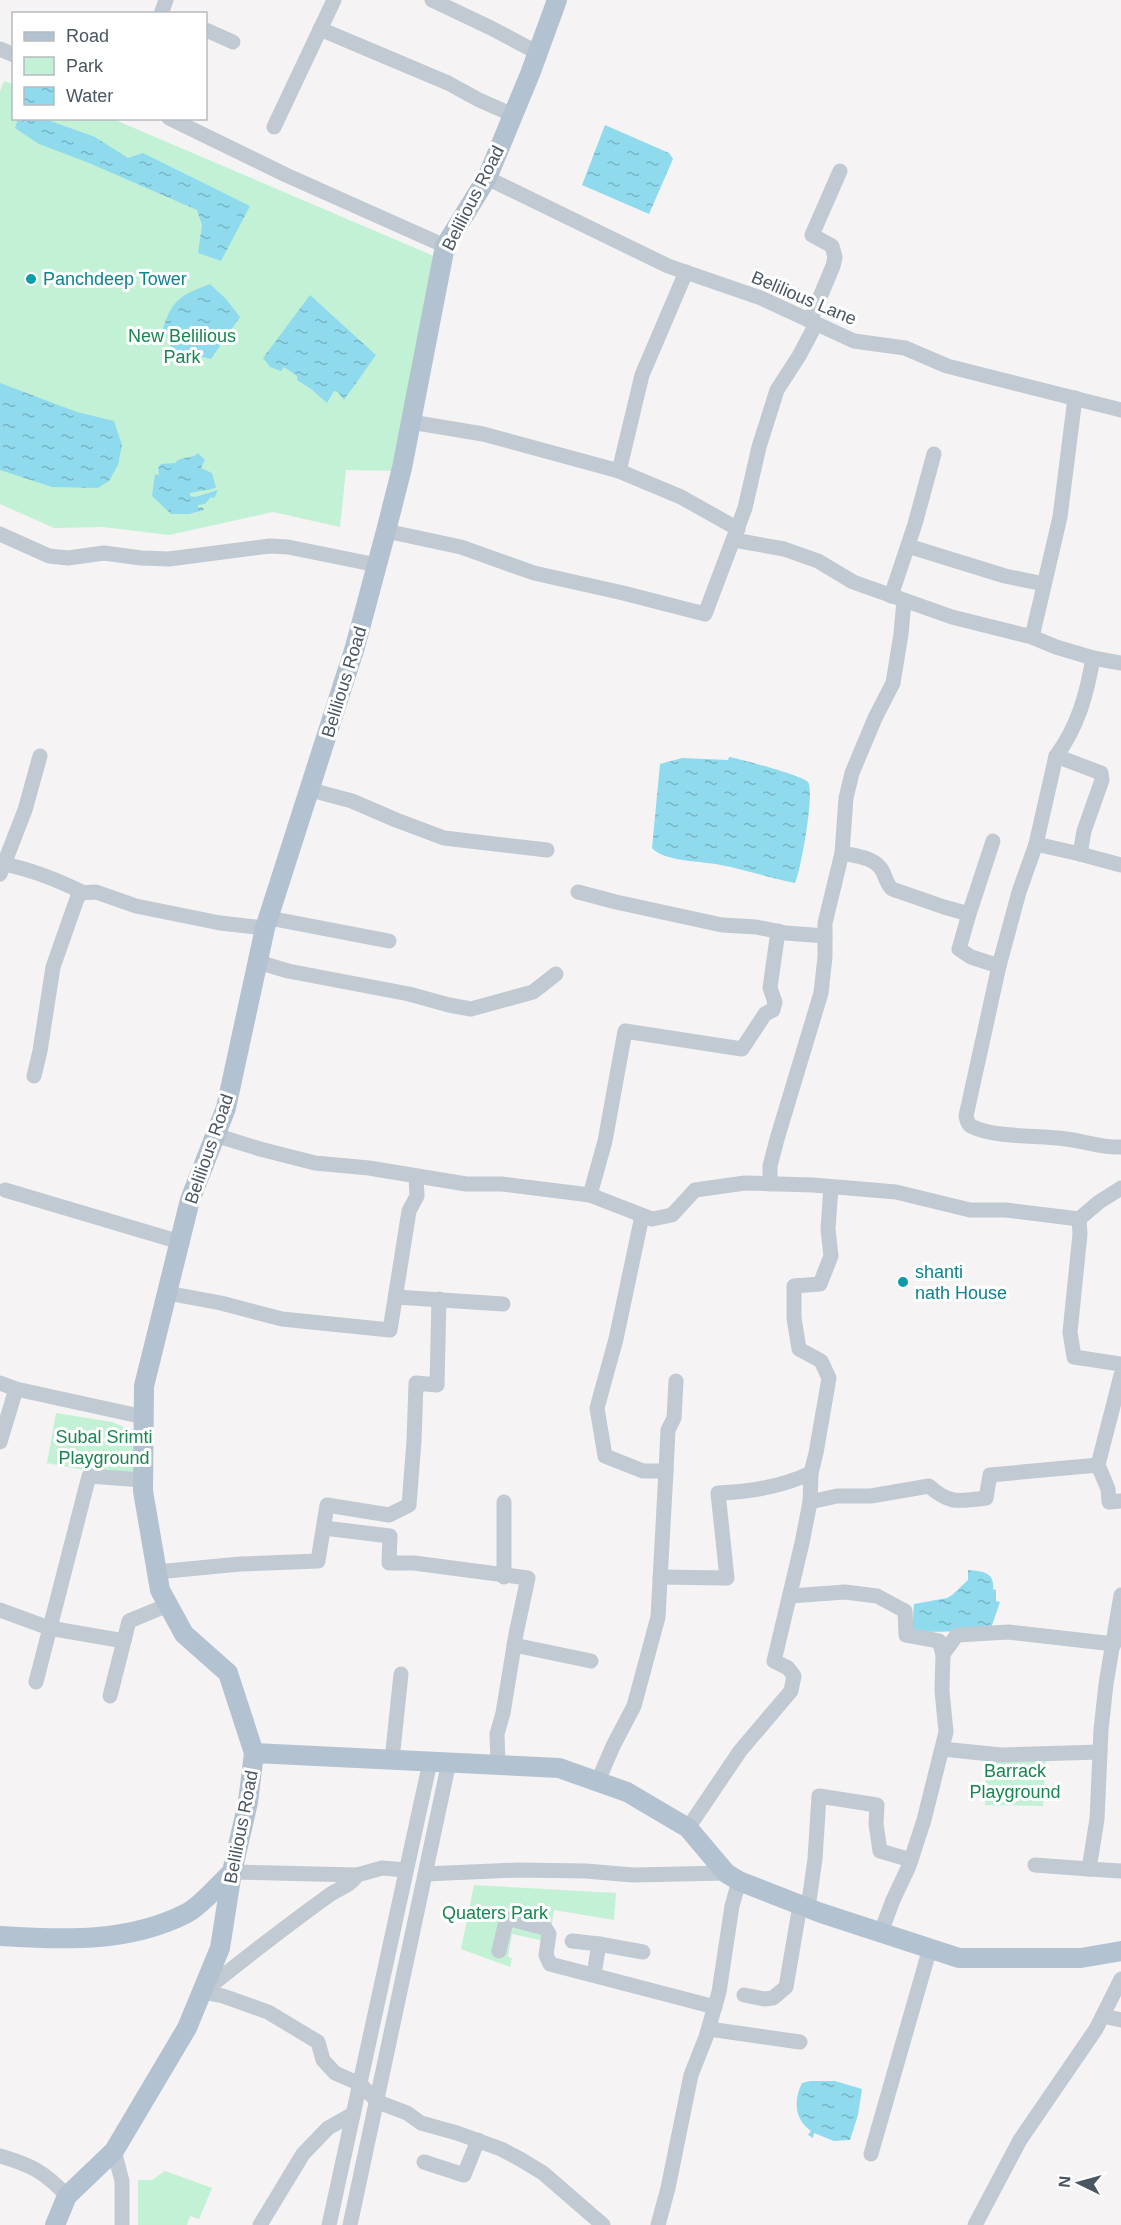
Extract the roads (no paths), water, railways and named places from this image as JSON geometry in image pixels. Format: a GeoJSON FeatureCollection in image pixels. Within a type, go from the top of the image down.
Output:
{"type":"FeatureCollection","features":[{"type":"Feature","properties":{"kind":"main road","name":"Belilious Road"},"geometry":{"type":"LineString","coordinates":[[54,2225],[67,2196],[114,2151],[187,2028],[220,1948],[232,1872],[248,1802],[254,1753],[228,1673],[184,1634],[160,1590],[143,1491],[144,1386],[190,1200],[226,1108],[267,923],[355,647],[377,565],[402,468],[446,246],[487,178],[557,0]]}},
{"type":"Feature","properties":{"kind":"main road"},"geometry":{"type":"LineString","coordinates":[[254,1753],[559,1768],[627,1792],[687,1828],[733,1876],[804,1906],[959,1958],[1081,1958],[1121,1951]]}},
{"type":"Feature","properties":{"kind":"main road"},"geometry":{"type":"LineString","coordinates":[[0,1936],[87,1939],[135,1933],[189,1912],[232,1872]]}},
{"type":"Feature","properties":{"kind":"street"},"geometry":{"type":"LineString","coordinates":[[274,127],[334,0]]}},
{"type":"Feature","properties":{"kind":"street"},"geometry":{"type":"LineString","coordinates":[[432,0],[538,53]]}},
{"type":"Feature","properties":{"kind":"street"},"geometry":{"type":"LineString","coordinates":[[320,29],[448,83],[513,115]]}},
{"type":"Feature","properties":{"kind":"street"},"geometry":{"type":"LineString","coordinates":[[207,30],[233,42]]}},
{"type":"Feature","properties":{"kind":"street"},"geometry":{"type":"LineString","coordinates":[[173,120],[286,175],[446,246]]}},
{"type":"Feature","properties":{"kind":"street"},"geometry":{"type":"LineString","coordinates":[[386,531],[460,547],[534,573],[623,593],[705,615],[745,508],[759,447],[777,390],[799,356],[833,266],[835,257],[832,246],[812,235],[840,171]]}},
{"type":"Feature","properties":{"kind":"street","name":"Belilious Lane"},"geometry":{"type":"LineString","coordinates":[[487,178],[668,266],[761,298],[854,341],[905,348],[947,366],[1121,410]]}},
{"type":"Feature","properties":{"kind":"street"},"geometry":{"type":"LineString","coordinates":[[619,471],[642,375],[686,272]]}},
{"type":"Feature","properties":{"kind":"street"},"geometry":{"type":"LineString","coordinates":[[1032,637],[1060,517],[1075,398]]}},
{"type":"Feature","properties":{"kind":"street"},"geometry":{"type":"LineString","coordinates":[[411,422],[483,434],[619,471],[681,497],[736,534],[818,561],[853,582],[952,617],[1032,637],[1094,658],[1121,663]]}},
{"type":"Feature","properties":{"kind":"street"},"geometry":{"type":"LineString","coordinates":[[770,1184],[770,1166],[777,1139],[821,993],[825,923],[842,853],[846,798],[852,773],[875,718],[893,683],[902,634],[898,599],[908,546],[934,454]]}},
{"type":"Feature","properties":{"kind":"street"},"geometry":{"type":"LineString","coordinates":[[0,534],[49,556],[68,558],[104,553],[169,559],[270,546],[288,547],[377,565]]}},
{"type":"Feature","properties":{"kind":"street"},"geometry":{"type":"LineString","coordinates":[[908,546],[1005,576],[1044,585]]}},
{"type":"Feature","properties":{"kind":"street"},"geometry":{"type":"LineString","coordinates":[[1094,658],[1086,696],[1068,741],[1056,756],[1036,844],[1019,892],[999,966],[966,1116],[967,1123],[972,1127],[1121,1147]]}},
{"type":"Feature","properties":{"kind":"street"},"geometry":{"type":"LineString","coordinates":[[40,756],[25,810],[1,867],[53,878],[84,893]]}},
{"type":"Feature","properties":{"kind":"street"},"geometry":{"type":"LineString","coordinates":[[1056,756],[1101,773],[1080,854]]}},
{"type":"Feature","properties":{"kind":"street"},"geometry":{"type":"LineString","coordinates":[[311,790],[352,801],[444,838],[547,850]]}},
{"type":"Feature","properties":{"kind":"street"},"geometry":{"type":"LineString","coordinates":[[993,841],[958,950],[999,966]]}},
{"type":"Feature","properties":{"kind":"street"},"geometry":{"type":"LineString","coordinates":[[1036,844],[1121,865]]}},
{"type":"Feature","properties":{"kind":"street"},"geometry":{"type":"LineString","coordinates":[[842,853],[867,858],[878,865],[892,889],[969,914]]}},
{"type":"Feature","properties":{"kind":"street"},"geometry":{"type":"LineString","coordinates":[[34,1076],[53,967],[79,893],[96,892],[136,906],[220,923],[267,923],[389,941]]}},
{"type":"Feature","properties":{"kind":"street"},"geometry":{"type":"LineString","coordinates":[[578,892],[722,925],[825,936]]}},
{"type":"Feature","properties":{"kind":"street"},"geometry":{"type":"LineString","coordinates":[[590,1194],[605,1140],[625,1031],[741,1049],[765,1014],[773,1010],[775,1002],[770,988],[778,931]]}},
{"type":"Feature","properties":{"kind":"street"},"geometry":{"type":"LineString","coordinates":[[258,962],[288,971],[409,994],[471,1009],[533,992],[556,974]]}},
{"type":"Feature","properties":{"kind":"street"},"geometry":{"type":"LineString","coordinates":[[216,1135],[260,1149],[315,1162],[369,1168],[466,1184],[502,1184],[590,1194],[652,1219],[672,1215],[695,1190],[745,1183],[831,1186],[896,1192],[970,1210],[1005,1210],[1079,1219],[1099,1202],[1121,1188]]}},
{"type":"Feature","properties":{"kind":"street"},"geometry":{"type":"LineString","coordinates":[[167,1293],[282,1318],[390,1330],[409,1211],[417,1196],[416,1176]]}},
{"type":"Feature","properties":{"kind":"street"},"geometry":{"type":"LineString","coordinates":[[687,1828],[740,1751],[791,1691],[794,1676],[788,1668],[774,1661],[810,1502],[811,1473],[829,1378],[821,1361],[799,1349],[794,1318],[794,1286],[820,1284],[831,1256],[828,1229],[831,1186]]}},
{"type":"Feature","properties":{"kind":"street"},"geometry":{"type":"LineString","coordinates":[[5,1190],[180,1242]]}},
{"type":"Feature","properties":{"kind":"street"},"geometry":{"type":"LineString","coordinates":[[642,1216],[616,1339],[597,1408],[605,1456],[644,1471],[666,1471]]}},
{"type":"Feature","properties":{"kind":"street"},"geometry":{"type":"LineString","coordinates":[[1079,1219],[1080,1234],[1070,1332],[1074,1357],[1121,1364]]}},
{"type":"Feature","properties":{"kind":"street"},"geometry":{"type":"LineString","coordinates":[[396,1297],[503,1304]]}},
{"type":"Feature","properties":{"kind":"street"},"geometry":{"type":"LineString","coordinates":[[157,1572],[240,1564],[318,1561],[327,1505],[389,1515],[409,1505],[416,1383],[437,1384],[439,1299]]}},
{"type":"Feature","properties":{"kind":"street"},"geometry":{"type":"LineString","coordinates":[[1121,1375],[1098,1465],[1108,1489],[1109,1502],[1121,1501]]}},
{"type":"Feature","properties":{"kind":"street"},"geometry":{"type":"LineString","coordinates":[[598,1781],[634,1706],[658,1617],[662,1531],[666,1510],[668,1430],[674,1418],[676,1381]]}},
{"type":"Feature","properties":{"kind":"street"},"geometry":{"type":"LineString","coordinates":[[0,1383],[16,1389],[144,1417]]}},
{"type":"Feature","properties":{"kind":"street"},"geometry":{"type":"LineString","coordinates":[[0,1442],[16,1389]]}},
{"type":"Feature","properties":{"kind":"street"},"geometry":{"type":"LineString","coordinates":[[810,1502],[837,1496],[871,1496],[929,1486],[943,1499],[966,1501],[986,1498],[990,1475],[1098,1465]]}},
{"type":"Feature","properties":{"kind":"street"},"geometry":{"type":"LineString","coordinates":[[660,1577],[726,1578],[718,1494],[749,1492],[792,1482],[811,1473]]}},
{"type":"Feature","properties":{"kind":"street"},"geometry":{"type":"LineString","coordinates":[[36,1682],[89,1476],[143,1480]]}},
{"type":"Feature","properties":{"kind":"street"},"geometry":{"type":"LineString","coordinates":[[504,1502],[504,1576]]}},
{"type":"Feature","properties":{"kind":"street"},"geometry":{"type":"LineString","coordinates":[[324,1528],[390,1536],[389,1563],[414,1563],[528,1578],[498,1734],[498,1765]]}},
{"type":"Feature","properties":{"kind":"street"},"geometry":{"type":"LineString","coordinates":[[790,1596],[845,1592],[877,1596],[905,1611],[906,1635],[939,1641],[943,1654],[942,1691],[946,1732],[924,1820],[911,1860],[892,1900],[881,1932]]}},
{"type":"Feature","properties":{"kind":"street"},"geometry":{"type":"LineString","coordinates":[[1089,1869],[1097,1819],[1106,1684],[1121,1595]]}},
{"type":"Feature","properties":{"kind":"street"},"geometry":{"type":"LineString","coordinates":[[110,1696],[129,1621],[168,1605]]}},
{"type":"Feature","properties":{"kind":"street"},"geometry":{"type":"LineString","coordinates":[[0,1610],[49,1628],[124,1641]]}},
{"type":"Feature","properties":{"kind":"street"},"geometry":{"type":"LineString","coordinates":[[943,1654],[957,1635],[1008,1632],[1114,1644]]}},
{"type":"Feature","properties":{"kind":"street"},"geometry":{"type":"LineString","coordinates":[[514,1645],[539,1648],[591,1661]]}},
{"type":"Feature","properties":{"kind":"street"},"geometry":{"type":"LineString","coordinates":[[392,1760],[401,1674]]}},
{"type":"Feature","properties":{"kind":"street"},"geometry":{"type":"LineString","coordinates":[[942,1749],[1001,1755],[1100,1752]]}},
{"type":"Feature","properties":{"kind":"street"},"geometry":{"type":"LineString","coordinates":[[329,2225],[406,1870],[439,1762]]}},
{"type":"Feature","properties":{"kind":"street"},"geometry":{"type":"LineString","coordinates":[[350,2225],[425,1874],[439,1762]]}},
{"type":"Feature","properties":{"kind":"street"},"geometry":{"type":"LineString","coordinates":[[744,1995],[764,1999],[773,1998],[786,1987],[815,1859],[819,1796],[878,1805],[876,1824],[880,1851],[911,1860]]}},
{"type":"Feature","properties":{"kind":"street"},"geometry":{"type":"LineString","coordinates":[[1035,1865],[1121,1871]]}},
{"type":"Feature","properties":{"kind":"street"},"geometry":{"type":"LineString","coordinates":[[232,1872],[357,1875],[382,1868],[406,1870]]}},
{"type":"Feature","properties":{"kind":"street"},"geometry":{"type":"LineString","coordinates":[[425,1874],[517,1870],[733,1876],[732,1906],[719,1992],[709,2029],[691,2075],[668,2188],[658,2225]]}},
{"type":"Feature","properties":{"kind":"street"},"geometry":{"type":"LineString","coordinates":[[203,1992],[298,1917],[354,1880],[357,1875]]}},
{"type":"Feature","properties":{"kind":"street"},"geometry":{"type":"LineString","coordinates":[[499,1951],[504,1923],[510,1919],[548,1930],[546,1955],[550,1964],[715,2007]]}},
{"type":"Feature","properties":{"kind":"street"},"geometry":{"type":"LineString","coordinates":[[572,1941],[643,1952]]}},
{"type":"Feature","properties":{"kind":"street"},"geometry":{"type":"LineString","coordinates":[[594,1974],[599,1944]]}},
{"type":"Feature","properties":{"kind":"street"},"geometry":{"type":"LineString","coordinates":[[871,2154],[930,1948]]}},
{"type":"Feature","properties":{"kind":"street"},"geometry":{"type":"LineString","coordinates":[[975,2225],[1020,2140],[1077,2058],[1120,1985]]}},
{"type":"Feature","properties":{"kind":"street"},"geometry":{"type":"LineString","coordinates":[[203,1992],[223,1996],[268,2012],[318,2042],[323,2060],[335,2073],[360,2084],[378,2102],[407,2113],[421,2123],[441,2127],[501,2149],[543,2173],[603,2225]]}},
{"type":"Feature","properties":{"kind":"street"},"geometry":{"type":"LineString","coordinates":[[1103,2016],[1121,2020]]}},
{"type":"Feature","properties":{"kind":"street"},"geometry":{"type":"LineString","coordinates":[[709,2029],[800,2042]]}},
{"type":"Feature","properties":{"kind":"street"},"geometry":{"type":"LineString","coordinates":[[260,2225],[303,2154],[328,2128],[353,2114]]}},
{"type":"Feature","properties":{"kind":"street"},"geometry":{"type":"LineString","coordinates":[[424,2162],[464,2175],[478,2140]]}},
{"type":"Feature","properties":{"kind":"street"},"geometry":{"type":"LineString","coordinates":[[114,2151],[122,2181],[122,2225]]}},
{"type":"Feature","properties":{"kind":"street"},"geometry":{"type":"LineString","coordinates":[[0,2156],[28,2164],[52,2180],[67,2196]]}},
{"type":"Feature","properties":{"kind":"water"},"geometry":{"type":"Polygon","coordinates":[[[18,120],[48,120],[95,137],[128,158],[143,153],[250,206],[221,261],[198,253],[202,225],[197,210],[39,144],[15,128],[18,120]]]}},
{"type":"Feature","properties":{"kind":"water"},"geometry":{"type":"Polygon","coordinates":[[[605,125],[669,153],[673,159],[649,214],[582,185],[605,125]]]}},
{"type":"Feature","properties":{"kind":"water"},"geometry":{"type":"Polygon","coordinates":[[[210,284],[240,317],[211,359],[172,349],[163,328],[171,310],[185,295],[210,284]]]}},
{"type":"Feature","properties":{"kind":"water"},"geometry":{"type":"Polygon","coordinates":[[[310,295],[376,355],[344,400],[338,392],[334,391],[327,403],[297,380],[297,376],[284,367],[281,371],[270,367],[263,358],[310,295]]]}},
{"type":"Feature","properties":{"kind":"water"},"geometry":{"type":"Polygon","coordinates":[[[0,383],[77,412],[114,421],[122,445],[118,465],[109,481],[98,488],[52,487],[0,470],[0,383]]]}},
{"type":"Feature","properties":{"kind":"water"},"geometry":{"type":"Polygon","coordinates":[[[198,453],[205,460],[201,468],[212,473],[216,488],[190,493],[190,496],[195,497],[218,490],[214,498],[211,497],[205,504],[198,505],[198,508],[202,507],[204,510],[189,514],[171,514],[152,496],[155,474],[159,475],[158,468],[161,464],[175,463],[198,453]]]}},
{"type":"Feature","properties":{"kind":"water"},"geometry":{"type":"Polygon","coordinates":[[[729,757],[784,772],[808,782],[810,788],[809,814],[804,848],[795,883],[721,865],[665,856],[652,848],[660,764],[682,758],[728,760],[729,757]]]}},
{"type":"Feature","properties":{"kind":"water"},"geometry":{"type":"Polygon","coordinates":[[[968,1570],[990,1576],[993,1589],[996,1590],[996,1601],[1000,1602],[990,1631],[917,1632],[912,1629],[914,1604],[952,1595],[968,1580],[968,1570]]]}},
{"type":"Feature","properties":{"kind":"water"},"geometry":{"type":"Polygon","coordinates":[[[835,2081],[862,2089],[858,2115],[850,2140],[834,2141],[814,2133],[813,2138],[808,2135],[811,2131],[799,2116],[797,2097],[802,2083],[835,2081]]]}},
{"type":"Feature","properties":{"kind":"place","name":"Panchdeep Tower"},"geometry":{"type":"Point","coordinates":[31,279]}},
{"type":"Feature","properties":{"kind":"place","name":"shanti nath House"},"geometry":{"type":"Point","coordinates":[903,1282]}},
{"type":"Feature","properties":{"kind":"park label","name":"New Belilious Park"},"geometry":{"type":"Point","coordinates":[182,346]}},
{"type":"Feature","properties":{"kind":"park label","name":"Subal Srimti Playground"},"geometry":{"type":"Point","coordinates":[104,1447]}},
{"type":"Feature","properties":{"kind":"park label","name":"Barrack Playground"},"geometry":{"type":"Point","coordinates":[1015,1781]}},
{"type":"Feature","properties":{"kind":"park label","name":"Quaters Park"},"geometry":{"type":"Point","coordinates":[495,1913]}}]}
